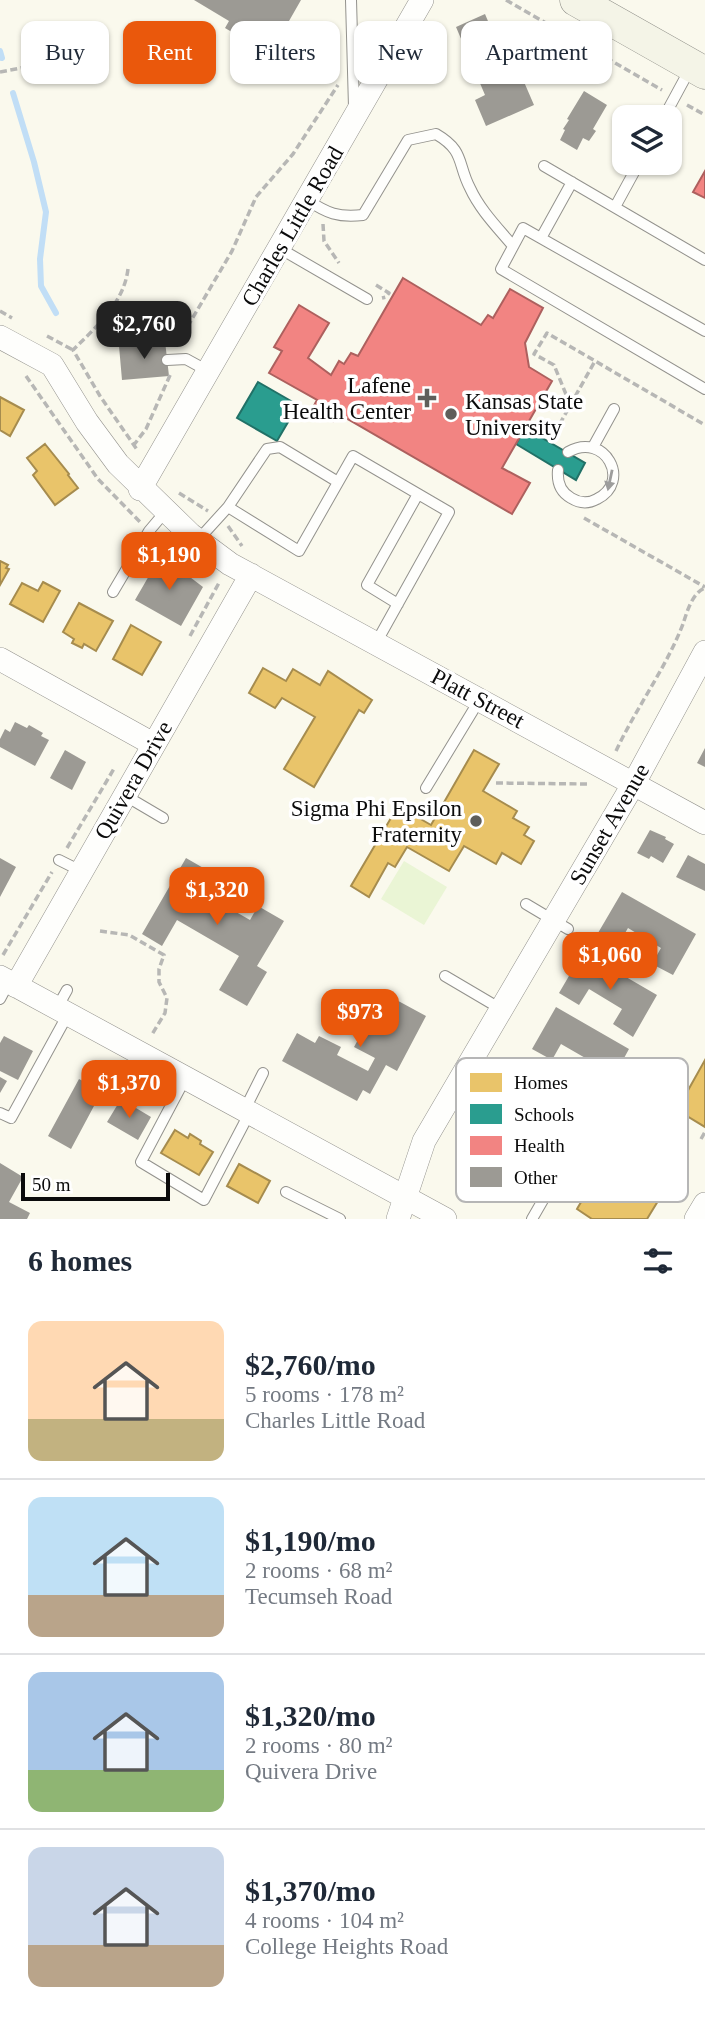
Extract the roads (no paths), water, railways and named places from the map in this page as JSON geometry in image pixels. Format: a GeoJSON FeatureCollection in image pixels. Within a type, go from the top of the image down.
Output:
{"type":"FeatureCollection","features":[{"type":"Feature","properties":{"kind":"street","name":"Charles Little Road"},"geometry":{"type":"LineString","coordinates":[[145,480],[279,248],[316,206],[355,117],[422,0]]}},
{"type":"Feature","properties":{"kind":"street"},"geometry":{"type":"LineString","coordinates":[[576,0],[698,69]]}},
{"type":"Feature","properties":{"kind":"street","name":"Platt Street"},"geometry":{"type":"LineString","coordinates":[[0,337],[52,365],[87,422],[118,464],[145,480],[165,512],[230,564],[705,822]]}},
{"type":"Feature","properties":{"kind":"street","name":"Quivera Drive"},"geometry":{"type":"LineString","coordinates":[[6,980],[80,872],[124,795],[144,738],[251,575]]}},
{"type":"Feature","properties":{"kind":"street"},"geometry":{"type":"LineString","coordinates":[[0,659],[144,738]]}},
{"type":"Feature","properties":{"kind":"street","name":"Sunset Avenue"},"geometry":{"type":"LineString","coordinates":[[472,1058],[501,1009],[561,925],[634,783],[701,667]]}},
{"type":"Feature","properties":{"kind":"street"},"geometry":{"type":"LineString","coordinates":[[6,980],[64,1004],[142,1054],[248,1111],[402,1208],[445,1219]]}},
{"type":"Feature","properties":{"kind":"street","name":"Sunset Avenue"},"geometry":{"type":"LineString","coordinates":[[402,1208],[424,1141],[456,1086]]}},
{"type":"Feature","properties":{"kind":"street"},"geometry":{"type":"LineString","coordinates":[[696,1219],[705,1204]]}},
{"type":"Feature","properties":{"kind":"lane"},"geometry":{"type":"LineString","coordinates":[[351,0],[355,117]]}},
{"type":"Feature","properties":{"kind":"lane"},"geometry":{"type":"LineString","coordinates":[[670,105],[698,69]]}},
{"type":"Feature","properties":{"kind":"lane"},"geometry":{"type":"LineString","coordinates":[[316,206],[345,217],[363,215],[408,140],[436,134],[459,153],[469,187],[482,209],[513,246]]}},
{"type":"Feature","properties":{"kind":"lane"},"geometry":{"type":"LineString","coordinates":[[544,166],[705,260]]}},
{"type":"Feature","properties":{"kind":"lane"},"geometry":{"type":"LineString","coordinates":[[615,207],[632,175]]}},
{"type":"Feature","properties":{"kind":"lane"},"geometry":{"type":"LineString","coordinates":[[541,238],[572,182]]}},
{"type":"Feature","properties":{"kind":"lane"},"geometry":{"type":"LineString","coordinates":[[705,331],[523,228],[501,269],[705,389]]}},
{"type":"Feature","properties":{"kind":"lane"},"geometry":{"type":"LineString","coordinates":[[279,248],[367,299]]}},
{"type":"Feature","properties":{"kind":"lane"},"geometry":{"type":"LineString","coordinates":[[172,360],[186,359],[208,371]]}},
{"type":"Feature","properties":{"kind":"lane"},"geometry":{"type":"LineString","coordinates":[[593,447],[614,409]]}},
{"type":"Feature","properties":{"kind":"lane"},"geometry":{"type":"LineString","coordinates":[[198,540],[228,507],[267,449],[281,447],[338,482]]}},
{"type":"Feature","properties":{"kind":"lane"},"geometry":{"type":"LineString","coordinates":[[558,470],[557,478],[566,495],[582,502],[600,498],[611,485],[612,467],[601,452],[593,447],[575,448],[568,452]]}},
{"type":"Feature","properties":{"kind":"lane"},"geometry":{"type":"LineString","coordinates":[[228,507],[299,551],[353,456],[449,512],[376,643]]}},
{"type":"Feature","properties":{"kind":"lane"},"geometry":{"type":"LineString","coordinates":[[398,604],[367,585],[418,494]]}},
{"type":"Feature","properties":{"kind":"lane"},"geometry":{"type":"LineString","coordinates":[[113,592],[149,531],[165,512]]}},
{"type":"Feature","properties":{"kind":"lane"},"geometry":{"type":"LineString","coordinates":[[426,788],[480,699]]}},
{"type":"Feature","properties":{"kind":"lane"},"geometry":{"type":"LineString","coordinates":[[124,795],[163,818]]}},
{"type":"Feature","properties":{"kind":"lane"},"geometry":{"type":"LineString","coordinates":[[59,860],[80,872]]}},
{"type":"Feature","properties":{"kind":"lane"},"geometry":{"type":"LineString","coordinates":[[526,904],[561,925]]}},
{"type":"Feature","properties":{"kind":"lane"},"geometry":{"type":"LineString","coordinates":[[445,976],[501,1009]]}},
{"type":"Feature","properties":{"kind":"lane"},"geometry":{"type":"LineString","coordinates":[[0,1113],[11,1118],[64,1004]]}},
{"type":"Feature","properties":{"kind":"lane"},"geometry":{"type":"LineString","coordinates":[[186,1077],[141,1162],[204,1200],[248,1111],[263,1073]]}},
{"type":"Feature","properties":{"kind":"lane"},"geometry":{"type":"LineString","coordinates":[[286,1192],[340,1219]]}},
{"type":"Feature","properties":{"kind":"lane"},"geometry":{"type":"LineString","coordinates":[[532,1219],[542,1202]]}},
{"type":"Feature","properties":{"kind":"waterway"},"geometry":{"type":"LineString","coordinates":[[0,51],[2,58]]}},
{"type":"Feature","properties":{"kind":"waterway"},"geometry":{"type":"LineString","coordinates":[[13,93],[46,212],[40,259],[41,286],[56,313]]}},
{"type":"Feature","properties":{"kind":"place","name":"Lafene Health Center"},"geometry":{"type":"Point","coordinates":[427,398]}},
{"type":"Feature","properties":{"kind":"place","name":"Kansas State University"},"geometry":{"type":"Point","coordinates":[451,414]}},
{"type":"Feature","properties":{"kind":"place","name":"Sigma Phi Epsilon Fraternity"},"geometry":{"type":"Point","coordinates":[476,821]}}]}
